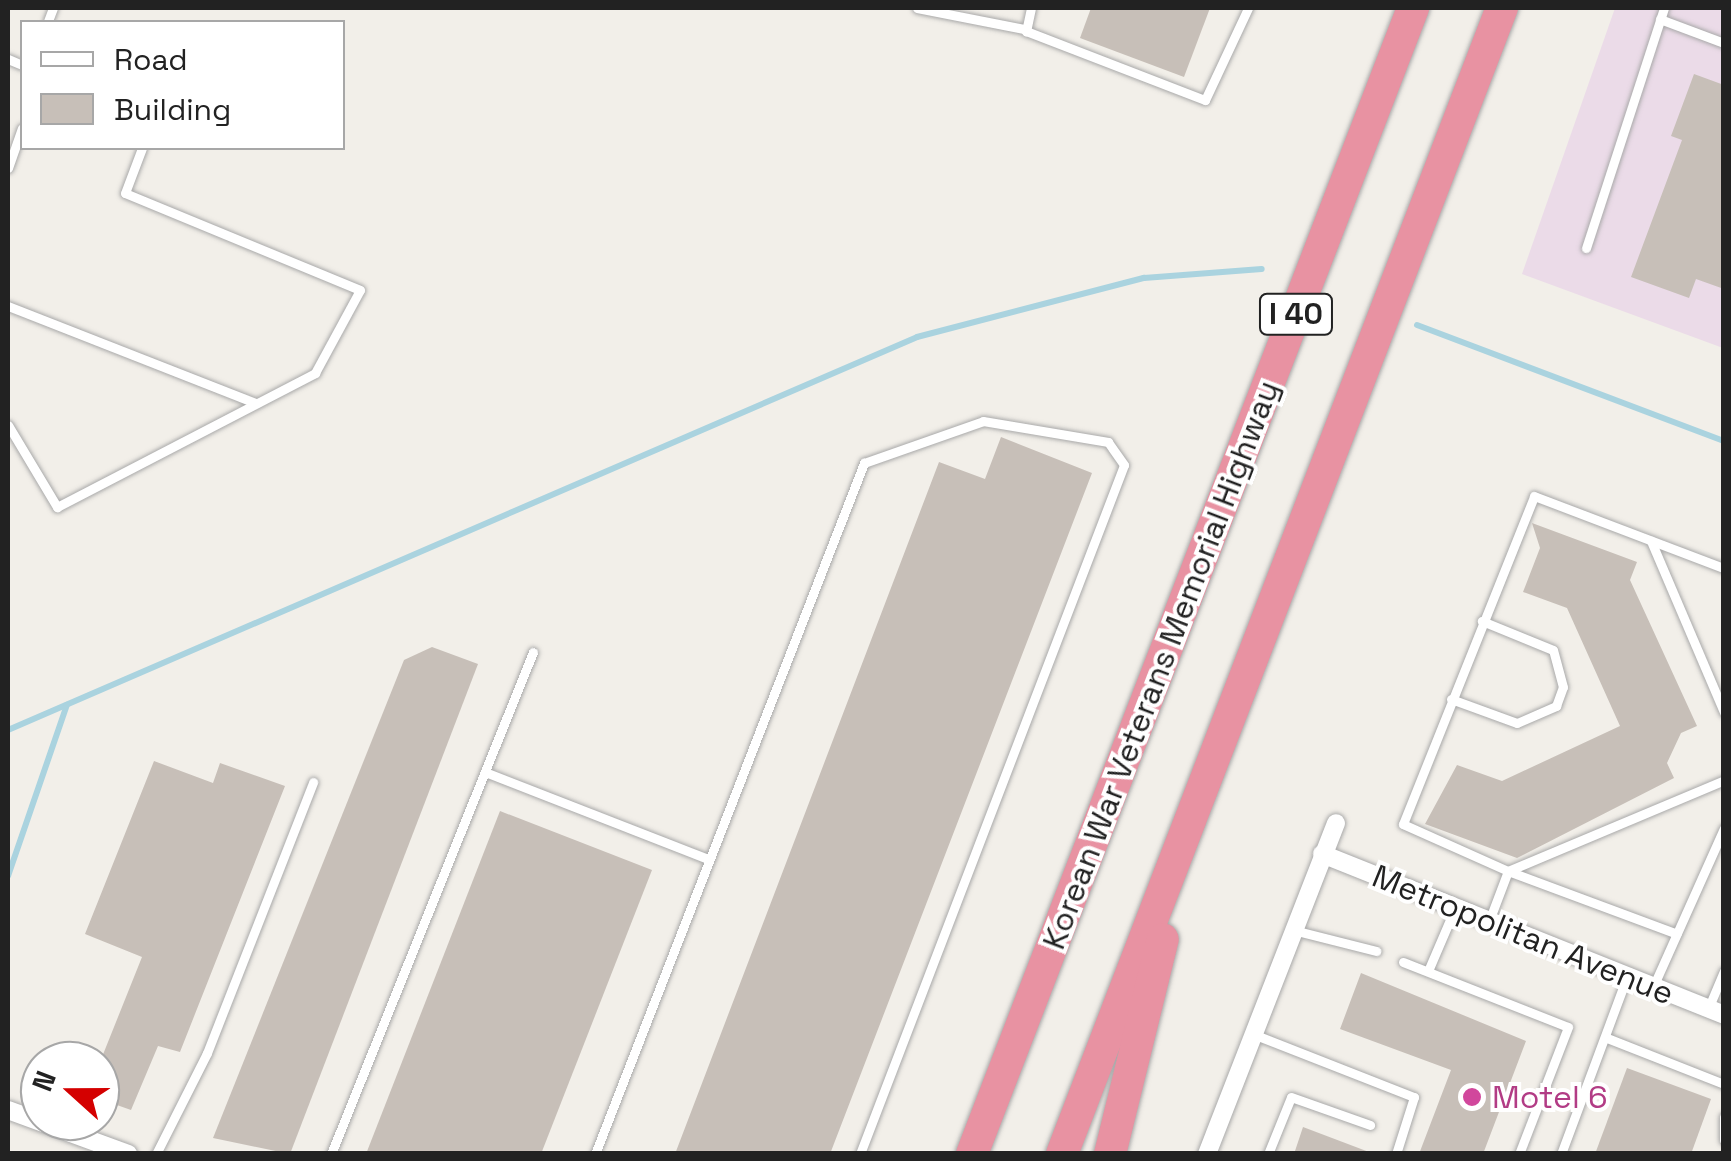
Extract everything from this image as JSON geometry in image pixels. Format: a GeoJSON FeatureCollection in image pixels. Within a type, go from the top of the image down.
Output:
{"type":"FeatureCollection","features":[{"type":"Feature","properties":{"kind":"highway","name":"Korean War Veterans Memorial Highway"},"geometry":{"type":"LineString","coordinates":[[972,1154],[1413,8]]}},
{"type":"Feature","properties":{"kind":"highway","name":"I 40"},"geometry":{"type":"LineString","coordinates":[[1062,1154],[1502,8]]}},
{"type":"Feature","properties":{"kind":"highway"},"geometry":{"type":"LineString","coordinates":[[1110,1154],[1195,808]]}},
{"type":"Feature","properties":{"kind":"street"},"geometry":{"type":"LineString","coordinates":[[1207,1154],[1336,824]]}},
{"type":"Feature","properties":{"kind":"street","name":"Metropolitan Avenue"},"geometry":{"type":"LineString","coordinates":[[1322,854],[1716,1012]]}},
{"type":"Feature","properties":{"kind":"street"},"geometry":{"type":"LineString","coordinates":[[8,1110],[128,1154]]}},
{"type":"Feature","properties":{"kind":"lane"},"geometry":{"type":"LineString","coordinates":[[917,8],[1024,29],[1208,100],[1248,8]]}},
{"type":"Feature","properties":{"kind":"lane"},"geometry":{"type":"LineString","coordinates":[[1024,29],[1031,8]]}},
{"type":"Feature","properties":{"kind":"lane"},"geometry":{"type":"LineString","coordinates":[[1586,248],[1664,8]]}},
{"type":"Feature","properties":{"kind":"lane"},"geometry":{"type":"LineString","coordinates":[[1660,19],[1724,43]]}},
{"type":"Feature","properties":{"kind":"lane"},"geometry":{"type":"LineString","coordinates":[[8,168],[20,134]]}},
{"type":"Feature","properties":{"kind":"lane"},"geometry":{"type":"LineString","coordinates":[[8,426],[57,507],[315,373],[360,290],[125,193],[141,150]]}},
{"type":"Feature","properties":{"kind":"lane"},"geometry":{"type":"LineString","coordinates":[[8,306],[256,404]]}},
{"type":"Feature","properties":{"kind":"lane"},"geometry":{"type":"LineString","coordinates":[[595,1154],[864,463],[984,420],[1114,446],[1124,465],[860,1154]]}},
{"type":"Feature","properties":{"kind":"lane"},"geometry":{"type":"LineString","coordinates":[[1676,934],[1508,871],[1404,824],[1450,699],[1534,496],[1724,568]]}},
{"type":"Feature","properties":{"kind":"lane"},"geometry":{"type":"LineString","coordinates":[[1652,541],[1724,712]]}},
{"type":"Feature","properties":{"kind":"lane"},"geometry":{"type":"LineString","coordinates":[[1450,699],[1518,723],[1556,706],[1562,687],[1553,650],[1482,621]]}},
{"type":"Feature","properties":{"kind":"lane"},"geometry":{"type":"LineString","coordinates":[[331,1154],[533,652]]}},
{"type":"Feature","properties":{"kind":"lane"},"geometry":{"type":"LineString","coordinates":[[484,772],[708,858]]}},
{"type":"Feature","properties":{"kind":"lane"},"geometry":{"type":"LineString","coordinates":[[1489,921],[1508,871],[1724,780]]}},
{"type":"Feature","properties":{"kind":"lane"},"geometry":{"type":"LineString","coordinates":[[156,1154],[207,1053],[312,782]]}},
{"type":"Feature","properties":{"kind":"lane"},"geometry":{"type":"LineString","coordinates":[[1653,987],[1724,828]]}},
{"type":"Feature","properties":{"kind":"lane"},"geometry":{"type":"LineString","coordinates":[[1428,970],[1455,908]]}},
{"type":"Feature","properties":{"kind":"lane"},"geometry":{"type":"LineString","coordinates":[[1293,930],[1376,951]]}},
{"type":"Feature","properties":{"kind":"lane"},"geometry":{"type":"LineString","coordinates":[[1403,962],[1568,1027],[1520,1154]]}},
{"type":"Feature","properties":{"kind":"lane"},"geometry":{"type":"LineString","coordinates":[[1561,1154],[1628,976]]}},
{"type":"Feature","properties":{"kind":"lane"},"geometry":{"type":"LineString","coordinates":[[1716,1012],[1722,977]]}},
{"type":"Feature","properties":{"kind":"lane"},"geometry":{"type":"LineString","coordinates":[[1253,1034],[1414,1097],[1396,1154]]}},
{"type":"Feature","properties":{"kind":"lane"},"geometry":{"type":"LineString","coordinates":[[1607,1038],[1724,1084]]}},
{"type":"Feature","properties":{"kind":"lane"},"geometry":{"type":"LineString","coordinates":[[1268,1154],[1292,1097],[1370,1125]]}},
{"type":"Feature","properties":{"kind":"lane"},"geometry":{"type":"LineString","coordinates":[[1724,1117],[1724,1140]]}},
{"type":"Feature","properties":{"kind":"shaded area"},"geometry":{"type":"Polygon","coordinates":[[[1615,8],[1723,8],[1723,348],[1522,274],[1615,8]]]}},
{"type":"Feature","properties":{"kind":"building"},"geometry":{"type":"Polygon","coordinates":[[[1091,8],[1210,8],[1184,77],[1080,38],[1091,8]]]}},
{"type":"Feature","properties":{"kind":"building"},"geometry":{"type":"Polygon","coordinates":[[[1694,74],[1724,85],[1724,289],[1696,279],[1689,298],[1631,277],[1682,140],[1671,136],[1694,74]]]}},
{"type":"Feature","properties":{"kind":"building"},"geometry":{"type":"Polygon","coordinates":[[[1001,437],[1092,473],[830,1154],[675,1154],[939,462],[985,479],[1001,437]]]}},
{"type":"Feature","properties":{"kind":"building"},"geometry":{"type":"Polygon","coordinates":[[[1532,523],[1637,562],[1630,580],[1697,726],[1681,733],[1667,763],[1674,778],[1517,858],[1425,824],[1457,765],[1502,781],[1620,726],[1567,608],[1523,592],[1540,548],[1532,523]]]}},
{"type":"Feature","properties":{"kind":"building"},"geometry":{"type":"Polygon","coordinates":[[[432,647],[478,664],[290,1154],[213,1138],[404,660],[432,647]]]}},
{"type":"Feature","properties":{"kind":"building"},"geometry":{"type":"Polygon","coordinates":[[[154,761],[213,783],[220,763],[285,786],[180,1052],[158,1046],[131,1110],[120,1106],[120,1041],[108,1041],[142,957],[85,934],[154,761]]]}},
{"type":"Feature","properties":{"kind":"building"},"geometry":{"type":"Polygon","coordinates":[[[500,811],[652,870],[541,1154],[366,1154],[500,811]]]}},
{"type":"Feature","properties":{"kind":"building"},"geometry":{"type":"Polygon","coordinates":[[[1361,973],[1526,1041],[1483,1154],[1419,1154],[1451,1070],[1340,1029],[1361,973]]]}},
{"type":"Feature","properties":{"kind":"building"},"geometry":{"type":"Polygon","coordinates":[[[1627,1068],[1711,1099],[1691,1154],[1595,1154],[1627,1068]]]}},
{"type":"Feature","properties":{"kind":"building"},"geometry":{"type":"Polygon","coordinates":[[[1303,1127],[1369,1152],[1369,1154],[1294,1154],[1303,1127]]]}},
{"type":"Feature","properties":{"kind":"waterway"},"geometry":{"type":"LineString","coordinates":[[8,730],[917,337],[1144,278],[1262,269]]}},
{"type":"Feature","properties":{"kind":"waterway"},"geometry":{"type":"LineString","coordinates":[[1417,325],[1724,441]]}},
{"type":"Feature","properties":{"kind":"waterway"},"geometry":{"type":"LineString","coordinates":[[8,876],[67,705]]}},
{"type":"Feature","properties":{"kind":"place","name":"Motel 6"},"geometry":{"type":"Point","coordinates":[1472,1097]}}]}
